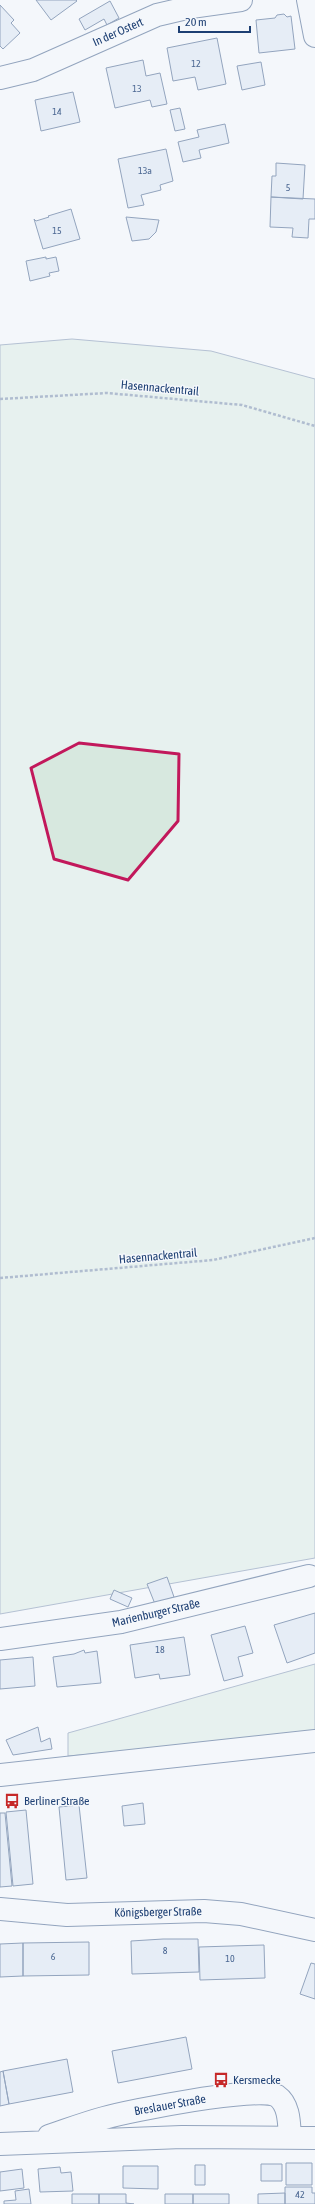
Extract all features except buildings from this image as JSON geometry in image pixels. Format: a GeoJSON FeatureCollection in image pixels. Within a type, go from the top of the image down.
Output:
{"type":"FeatureCollection","features":[{"type":"Feature","properties":{"kind":"street","name":"In der Ostert"},"geometry":{"type":"LineString","coordinates":[[0,78],[33,70],[157,15],[191,7],[241,0]]}},
{"type":"Feature","properties":{"kind":"street"},"geometry":{"type":"LineString","coordinates":[[308,0],[315,36]]}},
{"type":"Feature","properties":{"kind":"street","name":"Marienburger Straße"},"geometry":{"type":"LineString","coordinates":[[0,1639],[121,1622],[309,1576]]}},
{"type":"Feature","properties":{"kind":"street"},"geometry":{"type":"LineString","coordinates":[[0,1774],[315,1741]]}},
{"type":"Feature","properties":{"kind":"street","name":"Königsberger Straße"},"geometry":{"type":"LineString","coordinates":[[0,1910],[67,1915],[204,1910],[241,1914],[315,1930]]}},
{"type":"Feature","properties":{"kind":"street","name":"Breslauer Straße"},"geometry":{"type":"LineString","coordinates":[[10,2144],[105,2118],[223,2096],[265,2092],[277,2096],[285,2105],[290,2138]]}},
{"type":"Feature","properties":{"kind":"street","name":"Breslauer Straße"},"geometry":{"type":"LineString","coordinates":[[10,2144],[182,2137],[315,2138]]}},
{"type":"Feature","properties":{"kind":"path","name":"Hasennackentrail"},"geometry":{"type":"LineString","coordinates":[[0,399],[107,393],[242,405],[315,426]]}},
{"type":"Feature","properties":{"kind":"path","name":"Hasennackentrail"},"geometry":{"type":"LineString","coordinates":[[0,1278],[213,1260],[315,1238]]}},
{"type":"Feature","properties":{"kind":"highlighted area"},"geometry":{"type":"Polygon","coordinates":[[[79,743],[179,754],[178,821],[128,880],[54,859],[31,768],[79,743]]]}},
{"type":"Feature","properties":{"kind":"shaded area"},"geometry":{"type":"Polygon","coordinates":[[[72,339],[211,351],[315,379],[315,1558],[0,1614],[0,345],[72,339]]]}},
{"type":"Feature","properties":{"kind":"shaded area"},"geometry":{"type":"Polygon","coordinates":[[[315,1664],[315,1735],[68,1756],[68,1733],[315,1664]]]}},
{"type":"Feature","properties":{"kind":"place","name":"Berliner Straße"},"geometry":{"type":"Point","coordinates":[12,1801]}},
{"type":"Feature","properties":{"kind":"place","name":"Kersmecke"},"geometry":{"type":"Point","coordinates":[221,2080]}}]}
